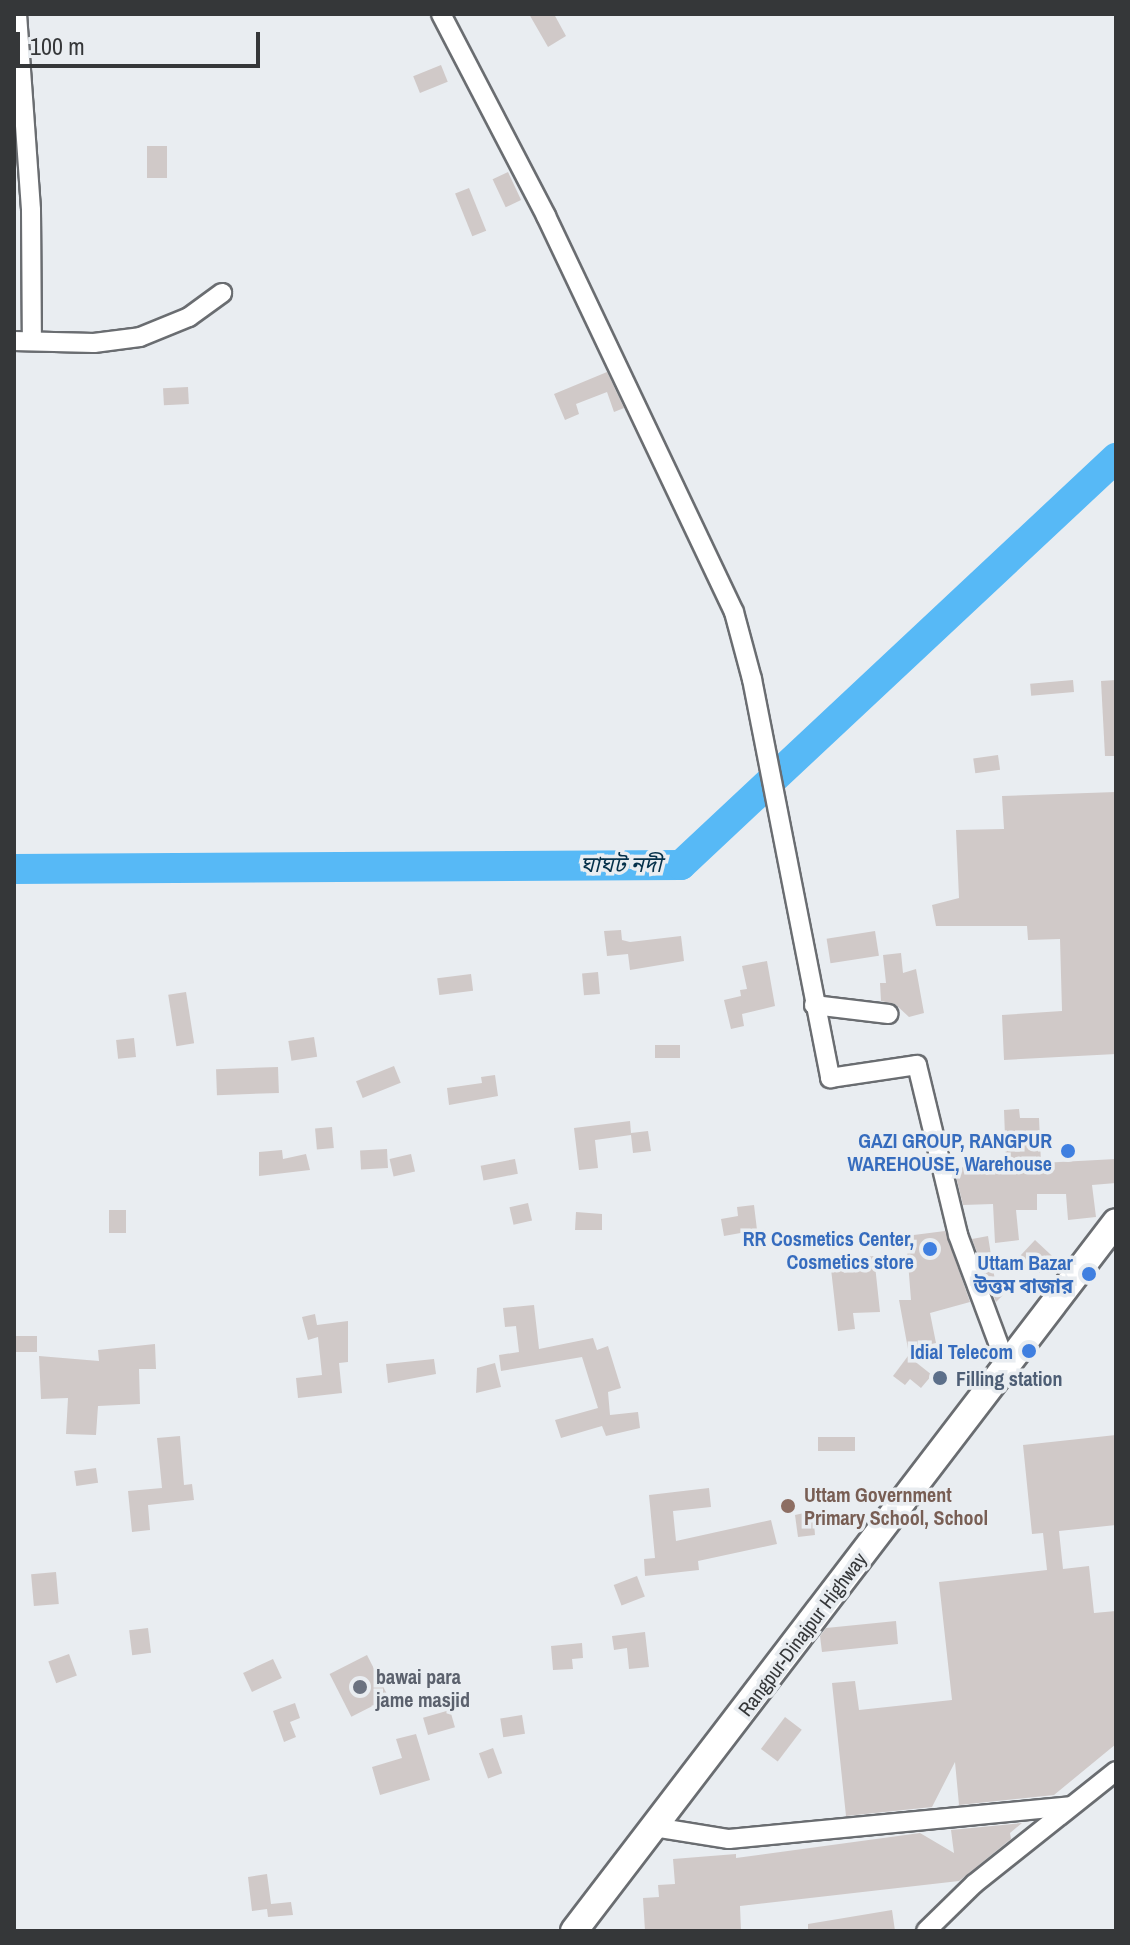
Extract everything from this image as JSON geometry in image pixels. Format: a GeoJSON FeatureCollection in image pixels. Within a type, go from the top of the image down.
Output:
{"type":"FeatureCollection","features":[{"type":"Feature","properties":{"kind":"highway","name":"Rangpur-Dinajpur Highway"},"geometry":{"type":"LineString","coordinates":[[574,1931],[1116,1222]]}},
{"type":"Feature","properties":{"kind":"street"},"geometry":{"type":"LineString","coordinates":[[17,14],[31,210],[23,340],[41,344],[140,337],[189,317],[222,293]]}},
{"type":"Feature","properties":{"kind":"street"},"geometry":{"type":"LineString","coordinates":[[441,14],[546,216],[734,612],[752,679],[830,1078],[917,1065],[958,1235],[1007,1367]]}},
{"type":"Feature","properties":{"kind":"street"},"geometry":{"type":"LineString","coordinates":[[814,1005],[888,1014]]}},
{"type":"Feature","properties":{"kind":"street"},"geometry":{"type":"LineString","coordinates":[[926,1931],[974,1884],[1116,1771]]}},
{"type":"Feature","properties":{"kind":"street"},"geometry":{"type":"LineString","coordinates":[[654,1827],[729,1839],[1070,1806]]}},
{"type":"Feature","properties":{"kind":"building"},"geometry":{"type":"Polygon","coordinates":[[[529,14],[554,14],[566,36],[548,47],[529,14]]]}},
{"type":"Feature","properties":{"kind":"building"},"geometry":{"type":"Polygon","coordinates":[[[441,65],[448,82],[420,93],[413,76],[441,65]]]}},
{"type":"Feature","properties":{"kind":"building"},"geometry":{"type":"Polygon","coordinates":[[[147,146],[167,146],[167,178],[147,178],[147,146]]]}},
{"type":"Feature","properties":{"kind":"building"},"geometry":{"type":"Polygon","coordinates":[[[508,172],[521,200],[506,207],[493,179],[508,172]]]}},
{"type":"Feature","properties":{"kind":"building"},"geometry":{"type":"Polygon","coordinates":[[[469,188],[486,231],[472,236],[455,194],[469,188]]]}},
{"type":"Feature","properties":{"kind":"building"},"geometry":{"type":"Polygon","coordinates":[[[607,372],[624,408],[614,412],[607,392],[576,404],[579,414],[565,420],[554,394],[607,372]]]}},
{"type":"Feature","properties":{"kind":"building"},"geometry":{"type":"Polygon","coordinates":[[[188,387],[189,404],[164,405],[163,388],[188,387]]]}},
{"type":"Feature","properties":{"kind":"building"},"geometry":{"type":"Polygon","coordinates":[[[1073,680],[1074,692],[1031,696],[1030,684],[1073,680]]]}},
{"type":"Feature","properties":{"kind":"building"},"geometry":{"type":"Polygon","coordinates":[[[1116,680],[1116,756],[1105,756],[1101,681],[1116,680]]]}},
{"type":"Feature","properties":{"kind":"building"},"geometry":{"type":"Polygon","coordinates":[[[998,755],[1000,770],[975,773],[973,758],[998,755]]]}},
{"type":"Feature","properties":{"kind":"building"},"geometry":{"type":"Polygon","coordinates":[[[1116,792],[1116,1054],[1004,1060],[1002,1015],[1062,1011],[1060,939],[1028,940],[1027,926],[936,926],[932,905],[959,898],[956,830],[1004,829],[1002,796],[1116,792]]]}},
{"type":"Feature","properties":{"kind":"building"},"geometry":{"type":"Polygon","coordinates":[[[621,930],[622,940],[630,942],[681,936],[684,961],[630,970],[628,954],[607,956],[604,931],[621,930]]]}},
{"type":"Feature","properties":{"kind":"building"},"geometry":{"type":"Polygon","coordinates":[[[875,931],[879,956],[831,963],[827,939],[875,931]]]}},
{"type":"Feature","properties":{"kind":"building"},"geometry":{"type":"Polygon","coordinates":[[[901,953],[903,973],[916,969],[924,1013],[909,1017],[895,1004],[881,1001],[880,983],[886,983],[883,955],[901,953]]]}},
{"type":"Feature","properties":{"kind":"building"},"geometry":{"type":"Polygon","coordinates":[[[767,961],[775,1006],[742,1014],[744,1026],[731,1029],[724,1000],[741,996],[740,990],[747,989],[742,966],[767,961]]]}},
{"type":"Feature","properties":{"kind":"building"},"geometry":{"type":"Polygon","coordinates":[[[598,972],[600,994],[584,995],[582,973],[598,972]]]}},
{"type":"Feature","properties":{"kind":"building"},"geometry":{"type":"Polygon","coordinates":[[[471,974],[473,991],[439,995],[437,978],[471,974]]]}},
{"type":"Feature","properties":{"kind":"building"},"geometry":{"type":"Polygon","coordinates":[[[186,992],[194,1043],[176,1046],[168,995],[186,992]]]}},
{"type":"Feature","properties":{"kind":"building"},"geometry":{"type":"Polygon","coordinates":[[[314,1037],[317,1057],[291,1061],[288,1041],[314,1037]]]}},
{"type":"Feature","properties":{"kind":"building"},"geometry":{"type":"Polygon","coordinates":[[[134,1038],[136,1057],[118,1059],[116,1040],[134,1038]]]}},
{"type":"Feature","properties":{"kind":"building"},"geometry":{"type":"Polygon","coordinates":[[[655,1045],[680,1045],[680,1058],[655,1058],[655,1045]]]}},
{"type":"Feature","properties":{"kind":"building"},"geometry":{"type":"Polygon","coordinates":[[[394,1066],[401,1083],[363,1098],[356,1081],[394,1066]]]}},
{"type":"Feature","properties":{"kind":"building"},"geometry":{"type":"Polygon","coordinates":[[[278,1067],[279,1093],[217,1095],[216,1069],[278,1067]]]}},
{"type":"Feature","properties":{"kind":"building"},"geometry":{"type":"Polygon","coordinates":[[[495,1075],[498,1096],[449,1105],[447,1088],[482,1083],[481,1077],[495,1075]]]}},
{"type":"Feature","properties":{"kind":"building"},"geometry":{"type":"Polygon","coordinates":[[[1019,1109],[1020,1118],[1039,1118],[1041,1163],[1116,1159],[1116,1183],[1092,1185],[1096,1217],[1068,1220],[1066,1194],[1037,1194],[1037,1210],[1016,1210],[1019,1240],[995,1243],[993,1204],[963,1205],[954,1168],[1006,1163],[1004,1110],[1019,1109]]]}},
{"type":"Feature","properties":{"kind":"building"},"geometry":{"type":"Polygon","coordinates":[[[630,1121],[631,1133],[648,1131],[651,1151],[633,1153],[631,1135],[595,1140],[598,1168],[579,1170],[574,1128],[630,1121]]]}},
{"type":"Feature","properties":{"kind":"building"},"geometry":{"type":"Polygon","coordinates":[[[332,1127],[334,1148],[317,1149],[315,1128],[332,1127]]]}},
{"type":"Feature","properties":{"kind":"building"},"geometry":{"type":"Polygon","coordinates":[[[387,1149],[388,1168],[361,1169],[360,1150],[387,1149]]]}},
{"type":"Feature","properties":{"kind":"building"},"geometry":{"type":"Polygon","coordinates":[[[282,1150],[283,1159],[306,1154],[310,1170],[259,1176],[259,1152],[282,1150]]]}},
{"type":"Feature","properties":{"kind":"building"},"geometry":{"type":"Polygon","coordinates":[[[411,1154],[415,1172],[394,1176],[390,1159],[411,1154]]]}},
{"type":"Feature","properties":{"kind":"building"},"geometry":{"type":"Polygon","coordinates":[[[515,1159],[518,1174],[484,1180],[481,1166],[515,1159]]]}},
{"type":"Feature","properties":{"kind":"building"},"geometry":{"type":"Polygon","coordinates":[[[528,1203],[532,1221],[514,1225],[509,1207],[528,1203]]]}},
{"type":"Feature","properties":{"kind":"building"},"geometry":{"type":"Polygon","coordinates":[[[754,1205],[757,1230],[724,1236],[721,1219],[738,1216],[737,1207],[754,1205]]]}},
{"type":"Feature","properties":{"kind":"building"},"geometry":{"type":"Polygon","coordinates":[[[109,1210],[126,1210],[126,1233],[109,1233],[109,1210]]]}},
{"type":"Feature","properties":{"kind":"building"},"geometry":{"type":"Polygon","coordinates":[[[576,1212],[602,1214],[602,1230],[575,1230],[576,1212]]]}},
{"type":"Feature","properties":{"kind":"building"},"geometry":{"type":"Polygon","coordinates":[[[945,1231],[970,1302],[930,1313],[936,1343],[908,1349],[899,1300],[911,1300],[906,1236],[945,1231]]]}},
{"type":"Feature","properties":{"kind":"building"},"geometry":{"type":"Polygon","coordinates":[[[988,1236],[996,1287],[1003,1295],[996,1302],[972,1239],[988,1236]]]}},
{"type":"Feature","properties":{"kind":"building"},"geometry":{"type":"Polygon","coordinates":[[[1035,1240],[1054,1258],[1040,1273],[1021,1255],[1035,1240]]]}},
{"type":"Feature","properties":{"kind":"building"},"geometry":{"type":"Polygon","coordinates":[[[874,1256],[880,1312],[853,1313],[855,1329],[838,1331],[830,1260],[874,1256]]]}},
{"type":"Feature","properties":{"kind":"building"},"geometry":{"type":"Polygon","coordinates":[[[534,1305],[539,1349],[593,1338],[597,1350],[608,1346],[621,1388],[608,1392],[610,1415],[638,1412],[640,1428],[606,1436],[602,1426],[561,1438],[555,1420],[598,1408],[582,1357],[501,1371],[499,1355],[519,1352],[516,1326],[505,1327],[503,1308],[534,1305]]]}},
{"type":"Feature","properties":{"kind":"building"},"geometry":{"type":"Polygon","coordinates":[[[315,1314],[317,1325],[348,1321],[348,1362],[339,1363],[342,1393],[298,1398],[296,1378],[322,1375],[318,1337],[308,1340],[302,1317],[315,1314]]]}},
{"type":"Feature","properties":{"kind":"building"},"geometry":{"type":"Polygon","coordinates":[[[14,1336],[37,1336],[37,1352],[14,1352],[14,1336]]]}},
{"type":"Feature","properties":{"kind":"building"},"geometry":{"type":"Polygon","coordinates":[[[155,1344],[156,1369],[139,1369],[140,1404],[98,1406],[96,1435],[66,1434],[68,1398],[41,1399],[39,1356],[99,1361],[98,1350],[155,1344]]]}},
{"type":"Feature","properties":{"kind":"building"},"geometry":{"type":"Polygon","coordinates":[[[908,1356],[932,1375],[921,1388],[910,1379],[905,1385],[893,1376],[908,1356]]]}},
{"type":"Feature","properties":{"kind":"building"},"geometry":{"type":"Polygon","coordinates":[[[434,1359],[436,1374],[388,1383],[386,1364],[434,1359]]]}},
{"type":"Feature","properties":{"kind":"building"},"geometry":{"type":"Polygon","coordinates":[[[495,1363],[501,1387],[476,1393],[477,1368],[495,1363]]]}},
{"type":"Feature","properties":{"kind":"building"},"geometry":{"type":"Polygon","coordinates":[[[1116,1435],[1116,1525],[1059,1531],[1063,1569],[1089,1566],[1094,1613],[1116,1611],[1116,1744],[1054,1795],[959,1805],[955,1762],[932,1807],[846,1816],[832,1683],[855,1681],[859,1710],[952,1700],[939,1582],[1047,1570],[1043,1533],[1032,1534],[1023,1445],[1116,1435]]]}},
{"type":"Feature","properties":{"kind":"building"},"geometry":{"type":"Polygon","coordinates":[[[180,1436],[184,1485],[192,1484],[194,1500],[148,1505],[150,1530],[132,1532],[128,1491],[162,1488],[157,1438],[180,1436]]]}},
{"type":"Feature","properties":{"kind":"building"},"geometry":{"type":"Polygon","coordinates":[[[818,1437],[855,1437],[855,1451],[818,1451],[818,1437]]]}},
{"type":"Feature","properties":{"kind":"building"},"geometry":{"type":"Polygon","coordinates":[[[96,1468],[98,1483],[76,1486],[74,1471],[96,1468]]]}},
{"type":"Feature","properties":{"kind":"building"},"geometry":{"type":"Polygon","coordinates":[[[709,1488],[711,1507],[673,1511],[676,1541],[771,1520],[777,1544],[698,1561],[699,1570],[645,1576],[644,1559],[655,1558],[649,1495],[709,1488]]]}},
{"type":"Feature","properties":{"kind":"building"},"geometry":{"type":"Polygon","coordinates":[[[813,1511],[815,1535],[798,1537],[795,1515],[813,1511]]]}},
{"type":"Feature","properties":{"kind":"building"},"geometry":{"type":"Polygon","coordinates":[[[56,1572],[59,1604],[34,1606],[31,1574],[56,1572]]]}},
{"type":"Feature","properties":{"kind":"building"},"geometry":{"type":"Polygon","coordinates":[[[637,1576],[645,1597],[622,1605],[614,1585],[637,1576]]]}},
{"type":"Feature","properties":{"kind":"building"},"geometry":{"type":"Polygon","coordinates":[[[896,1621],[898,1644],[822,1652],[820,1636],[826,1628],[896,1621]]]}},
{"type":"Feature","properties":{"kind":"building"},"geometry":{"type":"Polygon","coordinates":[[[148,1628],[151,1653],[132,1655],[129,1630],[148,1628]]]}},
{"type":"Feature","properties":{"kind":"building"},"geometry":{"type":"Polygon","coordinates":[[[645,1632],[649,1667],[629,1669],[627,1648],[614,1650],[612,1636],[645,1632]]]}},
{"type":"Feature","properties":{"kind":"building"},"geometry":{"type":"Polygon","coordinates":[[[582,1643],[583,1658],[572,1659],[573,1669],[553,1670],[551,1646],[582,1643]]]}},
{"type":"Feature","properties":{"kind":"building"},"geometry":{"type":"Polygon","coordinates":[[[69,1654],[77,1676],[56,1683],[48,1662],[69,1654]]]}},
{"type":"Feature","properties":{"kind":"building","name":"bawai para jame masjid"},"geometry":{"type":"Polygon","coordinates":[[[367,1655],[389,1698],[351,1717],[330,1674],[367,1655]]]}},
{"type":"Feature","properties":{"kind":"building"},"geometry":{"type":"Polygon","coordinates":[[[273,1659],[282,1678],[252,1692],[243,1673],[273,1659]]]}},
{"type":"Feature","properties":{"kind":"building"},"geometry":{"type":"Polygon","coordinates":[[[295,1703],[300,1718],[290,1722],[296,1737],[284,1742],[273,1711],[295,1703]]]}},
{"type":"Feature","properties":{"kind":"building"},"geometry":{"type":"Polygon","coordinates":[[[450,1710],[455,1727],[428,1735],[423,1718],[450,1710]]]}},
{"type":"Feature","properties":{"kind":"building"},"geometry":{"type":"Polygon","coordinates":[[[522,1715],[525,1734],[503,1737],[500,1718],[522,1715]]]}},
{"type":"Feature","properties":{"kind":"building"},"geometry":{"type":"Polygon","coordinates":[[[785,1717],[802,1730],[778,1762],[761,1749],[785,1717]]]}},
{"type":"Feature","properties":{"kind":"building"},"geometry":{"type":"Polygon","coordinates":[[[416,1734],[430,1780],[380,1795],[372,1767],[402,1758],[396,1739],[416,1734]]]}},
{"type":"Feature","properties":{"kind":"building"},"geometry":{"type":"Polygon","coordinates":[[[493,1748],[502,1773],[488,1779],[479,1753],[493,1748]]]}},
{"type":"Feature","properties":{"kind":"building"},"geometry":{"type":"Polygon","coordinates":[[[1022,1823],[1010,1833],[1011,1839],[959,1881],[740,1906],[741,1931],[645,1931],[643,1898],[659,1897],[658,1885],[675,1884],[673,1859],[736,1854],[736,1858],[920,1833],[954,1853],[951,1830],[1022,1823]]]}},
{"type":"Feature","properties":{"kind":"building"},"geometry":{"type":"Polygon","coordinates":[[[267,1874],[271,1904],[291,1902],[293,1915],[268,1917],[267,1909],[252,1911],[248,1877],[267,1874]]]}},
{"type":"Feature","properties":{"kind":"building"},"geometry":{"type":"Polygon","coordinates":[[[892,1910],[895,1931],[808,1931],[808,1924],[892,1910]]]}},
{"type":"Feature","properties":{"kind":"waterway","name":"ঘাঘট নদী"},"geometry":{"type":"LineString","coordinates":[[14,869],[681,865],[1116,458]]}},
{"type":"Feature","properties":{"kind":"place","name":"GAZI GROUP, RANGPUR WAREHOUSE, Warehouse"},"geometry":{"type":"Point","coordinates":[1068,1151]}},
{"type":"Feature","properties":{"kind":"place","name":"RR Cosmetics Center, Cosmetics store"},"geometry":{"type":"Point","coordinates":[930,1249]}},
{"type":"Feature","properties":{"kind":"place","name":"Uttam Bazar উত্তম বাজার"},"geometry":{"type":"Point","coordinates":[1089,1274]}},
{"type":"Feature","properties":{"kind":"place","name":"Idial Telecom"},"geometry":{"type":"Point","coordinates":[1029,1351]}},
{"type":"Feature","properties":{"kind":"place","name":"Filling station"},"geometry":{"type":"Point","coordinates":[940,1378]}},
{"type":"Feature","properties":{"kind":"place","name":"Uttam Government Primary School, School"},"geometry":{"type":"Point","coordinates":[788,1506]}},
{"type":"Feature","properties":{"kind":"place","name":"bawai para jame masjid"},"geometry":{"type":"Point","coordinates":[360,1687]}}]}
